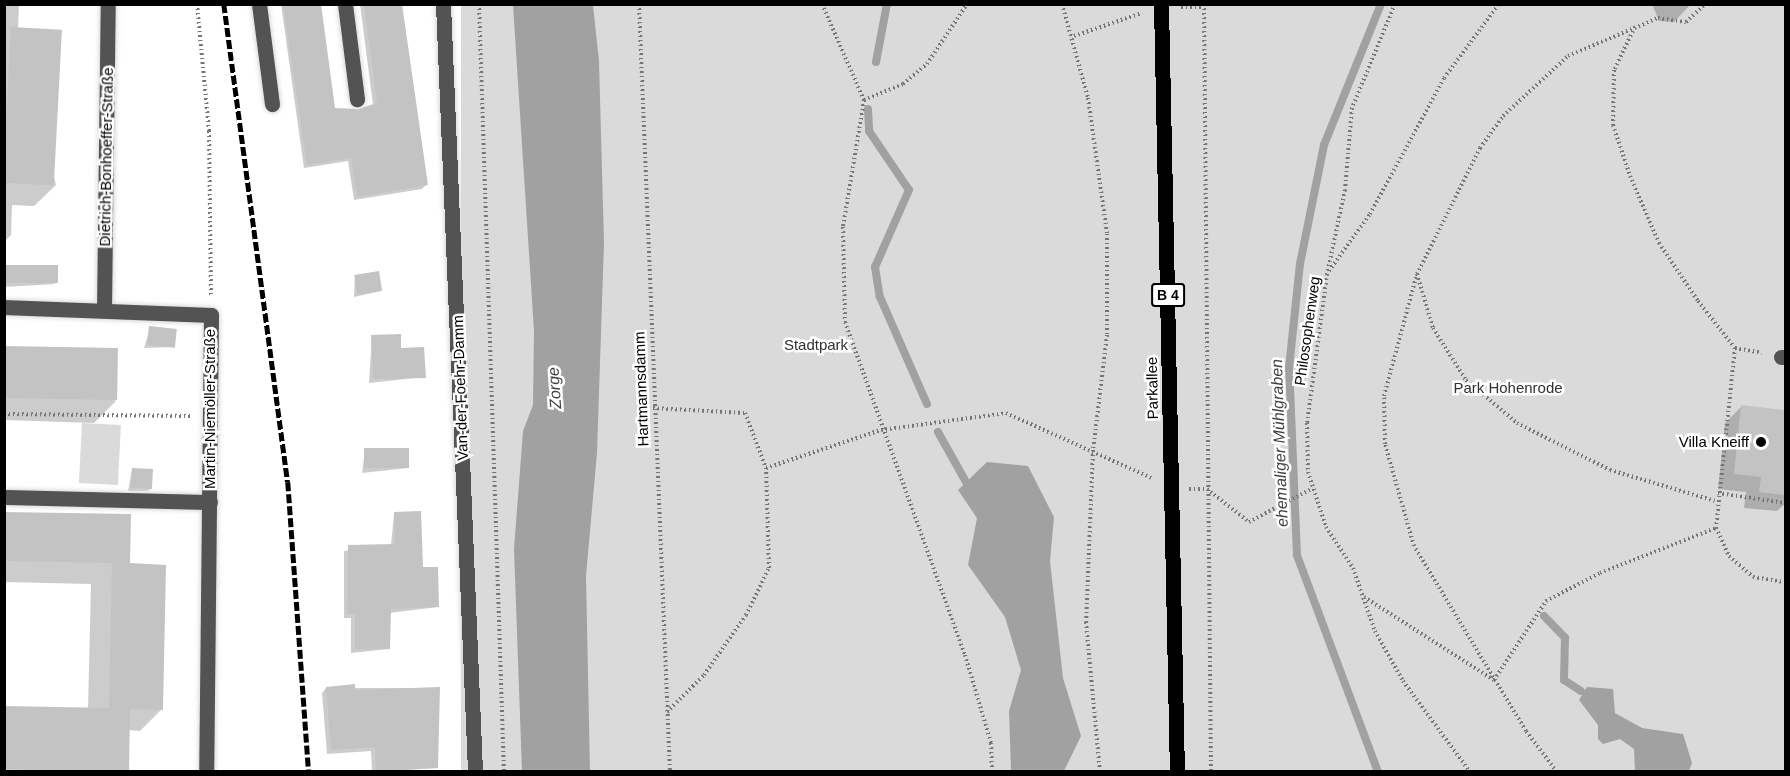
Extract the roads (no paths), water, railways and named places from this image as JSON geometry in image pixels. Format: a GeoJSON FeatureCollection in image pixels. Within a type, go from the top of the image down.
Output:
{"type":"FeatureCollection","features":[{"type":"Feature","properties":{"kind":"main road","name":"Parkallee"},"geometry":{"type":"LineString","coordinates":[[1154,8],[1173,488],[1177,771]]}},
{"type":"Feature","properties":{"kind":"street","name":"Dietrich-Bonhoeffer-Straße"},"geometry":{"type":"LineString","coordinates":[[104,310],[108,4]]}},
{"type":"Feature","properties":{"kind":"street"},"geometry":{"type":"LineString","coordinates":[[259,4],[272,104]]}},
{"type":"Feature","properties":{"kind":"street"},"geometry":{"type":"LineString","coordinates":[[345,4],[357,99]]}},
{"type":"Feature","properties":{"kind":"street","name":"Van-der-Foehr-Damm"},"geometry":{"type":"LineString","coordinates":[[443,4],[475,771]]}},
{"type":"Feature","properties":{"kind":"street","name":"Martin-Niemöller-Straße"},"geometry":{"type":"LineString","coordinates":[[4,307],[211,315],[206,771]]}},
{"type":"Feature","properties":{"kind":"street","name":"Martin-Niemöller-Straße"},"geometry":{"type":"LineString","coordinates":[[4,497],[210,502]]}},
{"type":"Feature","properties":{"kind":"water","name":"Zorge"},"geometry":{"type":"Polygon","coordinates":[[[513,5],[593,5],[599,61],[604,243],[597,453],[586,576],[590,771],[522,771],[514,549],[523,431],[533,405],[534,331],[513,5]]]}},
{"type":"Feature","properties":{"kind":"water"},"geometry":{"type":"Polygon","coordinates":[[[987,462],[1028,466],[1054,517],[1050,561],[1063,678],[1081,736],[1064,771],[1011,771],[1009,711],[1021,670],[1005,617],[968,565],[977,518],[958,490],[987,462]]]}},
{"type":"Feature","properties":{"kind":"water"},"geometry":{"type":"Polygon","coordinates":[[[1587,687],[1613,689],[1615,713],[1642,728],[1683,734],[1692,763],[1689,771],[1635,771],[1634,749],[1620,739],[1603,744],[1598,739],[1598,725],[1579,700],[1587,687]]]}},
{"type":"Feature","properties":{"kind":"waterway"},"geometry":{"type":"LineString","coordinates":[[876,62],[887,4]]}},
{"type":"Feature","properties":{"kind":"waterway","name":"ehemaliger Mühlgraben"},"geometry":{"type":"LineString","coordinates":[[1378,772],[1297,555],[1289,368],[1300,264],[1324,145],[1381,4]]}},
{"type":"Feature","properties":{"kind":"waterway"},"geometry":{"type":"LineString","coordinates":[[868,109],[869,131],[909,190],[875,267],[880,297],[927,404]]}},
{"type":"Feature","properties":{"kind":"waterway"},"geometry":{"type":"LineString","coordinates":[[938,432],[970,489]]}},
{"type":"Feature","properties":{"kind":"waterway"},"geometry":{"type":"LineString","coordinates":[[1544,616],[1565,638],[1564,680],[1581,691]]}},
{"type":"Feature","properties":{"kind":"railway"},"geometry":{"type":"LineString","coordinates":[[224,4],[288,482],[309,772]]}},
{"type":"Feature","properties":{"kind":"place","name":"Villa Kneiff"},"geometry":{"type":"Point","coordinates":[1761,442]}},
{"type":"Feature","properties":{"kind":"park label","name":"Stadtpark"},"geometry":{"type":"Point","coordinates":[816,345]}},
{"type":"Feature","properties":{"kind":"park label","name":"Park Hohenrode"},"geometry":{"type":"Point","coordinates":[1508,388]}}]}
